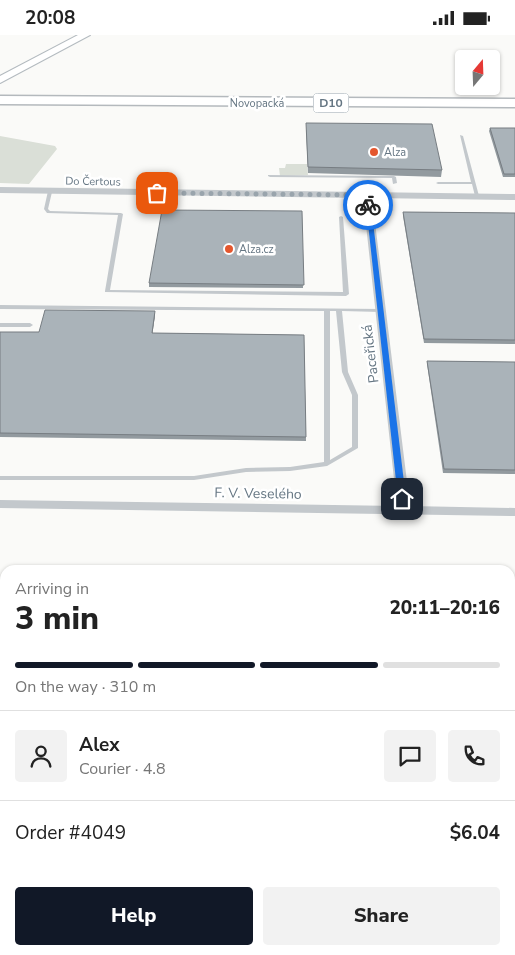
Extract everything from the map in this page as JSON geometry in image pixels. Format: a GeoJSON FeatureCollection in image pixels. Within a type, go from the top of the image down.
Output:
{"type":"FeatureCollection","features":[{"type":"Feature","properties":{"kind":"highway","name":"Novopacká"},"geometry":{"type":"LineString","coordinates":[[0,100],[515,103]]}},
{"type":"Feature","properties":{"kind":"highway","name":"Novopacká"},"geometry":{"type":"LineString","coordinates":[[0,108],[515,110]]}},
{"type":"Feature","properties":{"kind":"street"},"geometry":{"type":"LineString","coordinates":[[0,80],[85,35]]}},
{"type":"Feature","properties":{"kind":"street","name":"Do Čertous"},"geometry":{"type":"LineString","coordinates":[[0,190],[515,197]]}},
{"type":"Feature","properties":{"kind":"street","name":"Paceřická"},"geometry":{"type":"LineString","coordinates":[[367,195],[404,510]]}},
{"type":"Feature","properties":{"kind":"street","name":"F. V. Veselého"},"geometry":{"type":"LineString","coordinates":[[0,504],[515,512]]}},
{"type":"Feature","properties":{"kind":"lane"},"geometry":{"type":"LineString","coordinates":[[461,136],[477,196]]}},
{"type":"Feature","properties":{"kind":"lane"},"geometry":{"type":"LineString","coordinates":[[270,176],[394,177],[395,183]]}},
{"type":"Feature","properties":{"kind":"lane"},"geometry":{"type":"LineString","coordinates":[[438,183],[474,183]]}},
{"type":"Feature","properties":{"kind":"lane"},"geometry":{"type":"LineString","coordinates":[[50,192],[46,209],[49,212],[122,214],[107,291],[346,294],[341,217]]}},
{"type":"Feature","properties":{"kind":"lane"},"geometry":{"type":"LineString","coordinates":[[0,307],[380,310]]}},
{"type":"Feature","properties":{"kind":"lane"},"geometry":{"type":"LineString","coordinates":[[327,311],[327,464]]}},
{"type":"Feature","properties":{"kind":"lane"},"geometry":{"type":"LineString","coordinates":[[0,477],[194,478],[246,470],[290,469],[327,464],[355,448],[355,395],[344,372],[339,311]]}},
{"type":"Feature","properties":{"kind":"lane"},"geometry":{"type":"LineString","coordinates":[[0,325],[30,325]]}},
{"type":"Feature","properties":{"kind":"shaded area"},"geometry":{"type":"Polygon","coordinates":[[[0,136],[55,146],[57,149],[29,184],[0,183],[0,136]]]}},
{"type":"Feature","properties":{"kind":"shaded area"},"geometry":{"type":"Polygon","coordinates":[[[286,164],[307,164],[308,175],[280,176],[279,168],[285,168],[286,164]]]}},
{"type":"Feature","properties":{"kind":"building"},"geometry":{"type":"Polygon","coordinates":[[[306,123],[432,124],[442,170],[308,167],[306,123]]]}},
{"type":"Feature","properties":{"kind":"building"},"geometry":{"type":"Polygon","coordinates":[[[490,128],[515,128],[515,174],[504,174],[490,128]]]}},
{"type":"Feature","properties":{"kind":"building","name":"Alza.cz"},"geometry":{"type":"Polygon","coordinates":[[[162,210],[302,211],[304,285],[149,283],[162,210]]]}},
{"type":"Feature","properties":{"kind":"building"},"geometry":{"type":"Polygon","coordinates":[[[403,212],[515,213],[515,340],[424,339],[403,212]]]}},
{"type":"Feature","properties":{"kind":"building"},"geometry":{"type":"Polygon","coordinates":[[[45,310],[155,311],[152,333],[304,335],[306,437],[0,433],[0,332],[39,332],[45,310]]]}},
{"type":"Feature","properties":{"kind":"building"},"geometry":{"type":"Polygon","coordinates":[[[427,361],[515,362],[515,470],[444,469],[427,361]]]}},
{"type":"Feature","properties":{"kind":"way so far"},"geometry":{"type":"LineString","coordinates":[[157,193],[367,195],[368,205]]}},
{"type":"Feature","properties":{"kind":"place","name":"Alza"},"geometry":{"type":"Point","coordinates":[374,152]}},
{"type":"Feature","properties":{"kind":"place","name":"Alza.cz"},"geometry":{"type":"Point","coordinates":[229,249]}},
{"type":"Feature","properties":{"kind":"route"},"geometry":{"type":"LineString","coordinates":[[368,205],[402,499]]}}]}
